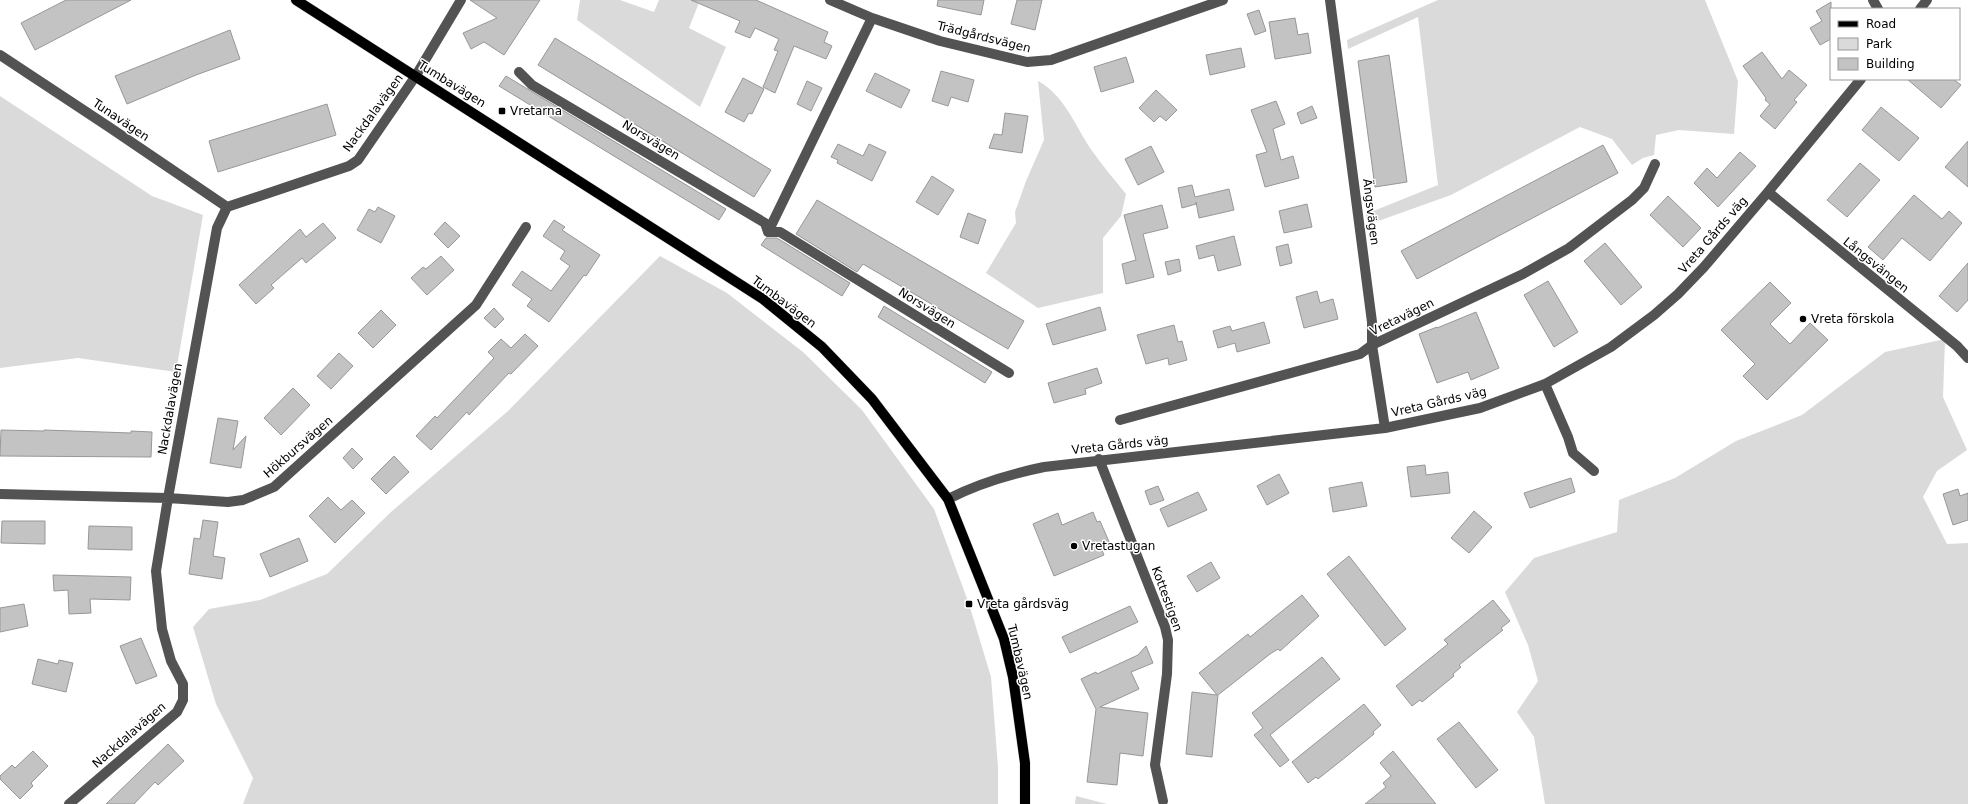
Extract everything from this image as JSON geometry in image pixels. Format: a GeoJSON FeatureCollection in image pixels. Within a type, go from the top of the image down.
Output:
{"type":"FeatureCollection","features":[{"type":"Feature","properties":{"kind":"main road","name":"Tumbavägen"},"geometry":{"type":"LineString","coordinates":[[296,0],[762,299],[822,347],[872,399],[948,499],[1004,640],[1013,677],[1025,763],[1025,804]]}},
{"type":"Feature","properties":{"kind":"street","name":"Nackdalavägen"},"geometry":{"type":"LineString","coordinates":[[69,804],[177,712],[183,700],[183,684],[171,660],[162,629],[156,571],[217,228],[227,207],[349,166],[358,160],[415,77],[461,0]]}},
{"type":"Feature","properties":{"kind":"street","name":"Trädgårdsvägen"},"geometry":{"type":"LineString","coordinates":[[830,0],[872,18],[960,46],[1027,62],[1051,60],[1223,0]]}},
{"type":"Feature","properties":{"kind":"street","name":"Ängsvägen"},"geometry":{"type":"LineString","coordinates":[[1330,0],[1372,322],[1372,345],[1385,428]]}},
{"type":"Feature","properties":{"kind":"street"},"geometry":{"type":"LineString","coordinates":[[1921,8],[1927,0]]}},
{"type":"Feature","properties":{"kind":"street"},"geometry":{"type":"LineString","coordinates":[[768,232],[872,18]]}},
{"type":"Feature","properties":{"kind":"street","name":"Tunavägen"},"geometry":{"type":"LineString","coordinates":[[0,55],[227,207]]}},
{"type":"Feature","properties":{"kind":"street","name":"Norsvägen"},"geometry":{"type":"LineString","coordinates":[[519,72],[532,85],[765,223],[768,232],[780,232],[1009,373]]}},
{"type":"Feature","properties":{"kind":"street","name":"Vreta Gårds väg"},"geometry":{"type":"LineString","coordinates":[[948,499],[973,486],[1005,475],[1044,467],[1100,459],[1385,428],[1480,408],[1545,384],[1611,347],[1654,315],[1678,294],[1704,267],[1768,192],[1860,80]]}},
{"type":"Feature","properties":{"kind":"street","name":"Vretavägen"},"geometry":{"type":"LineString","coordinates":[[1120,420],[1360,354],[1372,345],[1523,274],[1569,248],[1632,200],[1644,188],[1655,164]]}},
{"type":"Feature","properties":{"kind":"street","name":"Långsvängen"},"geometry":{"type":"LineString","coordinates":[[1768,192],[1849,260],[1956,346],[1968,358]]}},
{"type":"Feature","properties":{"kind":"street","name":"Hökbursvägen"},"geometry":{"type":"LineString","coordinates":[[0,494],[168,498],[228,502],[243,500],[274,487],[476,305],[526,227]]}},
{"type":"Feature","properties":{"kind":"street"},"geometry":{"type":"LineString","coordinates":[[1545,384],[1574,453],[1594,471]]}},
{"type":"Feature","properties":{"kind":"street","name":"Kottestigen"},"geometry":{"type":"LineString","coordinates":[[1100,459],[1166,627],[1168,640],[1167,674],[1155,765],[1164,801]]}},
{"type":"Feature","properties":{"kind":"green space"},"geometry":{"type":"Polygon","coordinates":[[[580,0],[620,0],[654,12],[659,0],[700,0],[689,28],[726,47],[700,107],[577,20],[580,0]]]}},
{"type":"Feature","properties":{"kind":"green space"},"geometry":{"type":"Polygon","coordinates":[[[1438,0],[1705,0],[1738,81],[1734,134],[1679,130],[1656,135],[1654,155],[1643,158],[1632,165],[1612,139],[1580,127],[1451,195],[1367,225],[1366,214],[1438,185],[1418,17],[1348,49],[1347,40],[1438,0]]]}},
{"type":"Feature","properties":{"kind":"green space"},"geometry":{"type":"Polygon","coordinates":[[[1038,81],[1055,94],[1062,102],[1090,148],[1126,194],[1121,216],[1103,238],[1103,293],[1038,308],[986,273],[1016,223],[1015,212],[1026,181],[1044,140],[1038,81]]]}},
{"type":"Feature","properties":{"kind":"green space"},"geometry":{"type":"Polygon","coordinates":[[[0,96],[152,196],[203,215],[176,372],[78,358],[0,368],[0,96]]]}},
{"type":"Feature","properties":{"kind":"green space"},"geometry":{"type":"Polygon","coordinates":[[[660,256],[727,293],[803,352],[862,410],[934,509],[969,604],[991,677],[998,767],[998,804],[243,804],[253,778],[216,704],[193,627],[209,609],[260,600],[327,574],[391,512],[508,411],[660,256]]]}},
{"type":"Feature","properties":{"kind":"green space"},"geometry":{"type":"Polygon","coordinates":[[[1945,339],[1943,397],[1967,450],[1937,471],[1923,497],[1947,544],[1968,543],[1968,804],[1545,804],[1534,737],[1517,712],[1538,681],[1528,645],[1505,592],[1534,558],[1617,532],[1619,500],[1675,478],[1736,441],[1802,415],[1885,352],[1945,339]]]}},
{"type":"Feature","properties":{"kind":"green space"},"geometry":{"type":"Polygon","coordinates":[[[1076,796],[1107,804],[1075,804],[1076,796]]]}},
{"type":"Feature","properties":{"kind":"building"},"geometry":{"type":"Polygon","coordinates":[[[66,0],[131,0],[35,50],[21,23],[66,0]]]}},
{"type":"Feature","properties":{"kind":"building"},"geometry":{"type":"Polygon","coordinates":[[[470,0],[540,0],[504,55],[484,42],[471,49],[463,33],[497,18],[470,0]]]}},
{"type":"Feature","properties":{"kind":"building"},"geometry":{"type":"Polygon","coordinates":[[[691,0],[756,0],[828,32],[824,42],[832,46],[826,59],[794,46],[775,93],[763,87],[778,51],[774,50],[779,39],[755,28],[750,38],[735,32],[740,21],[691,0]]]}},
{"type":"Feature","properties":{"kind":"building"},"geometry":{"type":"Polygon","coordinates":[[[938,0],[984,0],[981,15],[937,6],[938,0]]]}},
{"type":"Feature","properties":{"kind":"building"},"geometry":{"type":"Polygon","coordinates":[[[1017,0],[1042,0],[1035,30],[1011,24],[1017,0]]]}},
{"type":"Feature","properties":{"kind":"building"},"geometry":{"type":"Polygon","coordinates":[[[1831,2],[1830,40],[1820,45],[1810,28],[1822,21],[1816,11],[1831,2]]]}},
{"type":"Feature","properties":{"kind":"building"},"geometry":{"type":"Polygon","coordinates":[[[1259,10],[1266,31],[1255,35],[1247,14],[1259,10]]]}},
{"type":"Feature","properties":{"kind":"building"},"geometry":{"type":"Polygon","coordinates":[[[1295,18],[1298,35],[1308,33],[1311,53],[1275,59],[1269,22],[1295,18]]]}},
{"type":"Feature","properties":{"kind":"building"},"geometry":{"type":"Polygon","coordinates":[[[230,30],[240,59],[196,75],[127,104],[115,76],[230,30]]]}},
{"type":"Feature","properties":{"kind":"building"},"geometry":{"type":"Polygon","coordinates":[[[555,38],[771,170],[754,197],[538,65],[555,38]]]}},
{"type":"Feature","properties":{"kind":"building"},"geometry":{"type":"Polygon","coordinates":[[[1241,48],[1245,67],[1210,75],[1206,55],[1241,48]]]}},
{"type":"Feature","properties":{"kind":"building"},"geometry":{"type":"Polygon","coordinates":[[[1762,52],[1782,79],[1789,70],[1807,85],[1794,100],[1797,102],[1775,129],[1760,116],[1770,104],[1765,100],[1766,98],[1743,66],[1762,52]]]}},
{"type":"Feature","properties":{"kind":"building"},"geometry":{"type":"Polygon","coordinates":[[[1389,55],[1407,182],[1375,187],[1358,61],[1389,55]]]}},
{"type":"Feature","properties":{"kind":"building"},"geometry":{"type":"Polygon","coordinates":[[[1126,57],[1134,82],[1101,92],[1094,67],[1126,57]]]}},
{"type":"Feature","properties":{"kind":"building"},"geometry":{"type":"Polygon","coordinates":[[[941,71],[974,80],[968,102],[951,97],[948,106],[932,101],[941,71]]]}},
{"type":"Feature","properties":{"kind":"building"},"geometry":{"type":"Polygon","coordinates":[[[875,73],[910,90],[901,108],[866,91],[875,73]]]}},
{"type":"Feature","properties":{"kind":"building"},"geometry":{"type":"Polygon","coordinates":[[[506,76],[726,209],[719,220],[499,86],[506,76]]]}},
{"type":"Feature","properties":{"kind":"building"},"geometry":{"type":"Polygon","coordinates":[[[743,78],[764,89],[752,114],[749,113],[744,122],[725,112],[743,78]]]}},
{"type":"Feature","properties":{"kind":"building"},"geometry":{"type":"Polygon","coordinates":[[[1908,80],[1954,80],[1961,85],[1941,108],[1908,80]]]}},
{"type":"Feature","properties":{"kind":"building"},"geometry":{"type":"Polygon","coordinates":[[[807,81],[822,88],[811,111],[797,104],[807,81]]]}},
{"type":"Feature","properties":{"kind":"building"},"geometry":{"type":"Polygon","coordinates":[[[1156,90],[1177,110],[1166,121],[1160,116],[1154,122],[1139,108],[1156,90]]]}},
{"type":"Feature","properties":{"kind":"building"},"geometry":{"type":"Polygon","coordinates":[[[1276,101],[1285,124],[1273,129],[1281,160],[1293,156],[1299,178],[1265,187],[1256,155],[1267,152],[1251,110],[1276,101]]]}},
{"type":"Feature","properties":{"kind":"building"},"geometry":{"type":"Polygon","coordinates":[[[327,104],[336,135],[218,172],[209,141],[327,104]]]}},
{"type":"Feature","properties":{"kind":"building"},"geometry":{"type":"Polygon","coordinates":[[[1312,106],[1317,118],[1301,124],[1297,113],[1312,106]]]}},
{"type":"Feature","properties":{"kind":"building"},"geometry":{"type":"Polygon","coordinates":[[[1881,107],[1919,138],[1899,161],[1862,130],[1881,107]]]}},
{"type":"Feature","properties":{"kind":"building"},"geometry":{"type":"Polygon","coordinates":[[[1005,113],[1028,116],[1022,153],[989,148],[994,134],[1002,135],[1005,113]]]}},
{"type":"Feature","properties":{"kind":"building"},"geometry":{"type":"Polygon","coordinates":[[[1968,141],[1968,187],[1945,167],[1968,141]]]}},
{"type":"Feature","properties":{"kind":"building"},"geometry":{"type":"Polygon","coordinates":[[[838,144],[863,156],[869,144],[886,152],[872,181],[837,163],[838,160],[831,157],[838,144]]]}},
{"type":"Feature","properties":{"kind":"building"},"geometry":{"type":"Polygon","coordinates":[[[1603,145],[1618,173],[1417,279],[1401,251],[1603,145]]]}},
{"type":"Feature","properties":{"kind":"building"},"geometry":{"type":"Polygon","coordinates":[[[1151,146],[1164,172],[1138,185],[1125,159],[1151,146]]]}},
{"type":"Feature","properties":{"kind":"building"},"geometry":{"type":"Polygon","coordinates":[[[1740,152],[1756,166],[1718,207],[1694,183],[1707,168],[1717,178],[1740,152]]]}},
{"type":"Feature","properties":{"kind":"building"},"geometry":{"type":"Polygon","coordinates":[[[1860,163],[1880,180],[1847,217],[1827,200],[1860,163]]]}},
{"type":"Feature","properties":{"kind":"building"},"geometry":{"type":"Polygon","coordinates":[[[932,176],[954,190],[938,215],[916,202],[932,176]]]}},
{"type":"Feature","properties":{"kind":"building"},"geometry":{"type":"Polygon","coordinates":[[[1192,185],[1195,197],[1229,189],[1234,210],[1199,218],[1196,202],[1196,204],[1182,208],[1178,188],[1192,185]]]}},
{"type":"Feature","properties":{"kind":"building"},"geometry":{"type":"Polygon","coordinates":[[[1914,195],[1942,219],[1949,211],[1962,223],[1930,261],[1902,238],[1883,260],[1868,247],[1914,195]]]}},
{"type":"Feature","properties":{"kind":"building"},"geometry":{"type":"Polygon","coordinates":[[[1668,196],[1701,228],[1683,247],[1650,215],[1668,196]]]}},
{"type":"Feature","properties":{"kind":"building"},"geometry":{"type":"Polygon","coordinates":[[[817,200],[1024,321],[1008,349],[863,264],[857,272],[796,234],[817,200]]]}},
{"type":"Feature","properties":{"kind":"building"},"geometry":{"type":"Polygon","coordinates":[[[1307,204],[1312,227],[1284,233],[1279,211],[1307,204]]]}},
{"type":"Feature","properties":{"kind":"building"},"geometry":{"type":"Polygon","coordinates":[[[1162,205],[1168,228],[1143,234],[1154,277],[1126,284],[1122,264],[1136,260],[1124,215],[1162,205]]]}},
{"type":"Feature","properties":{"kind":"building"},"geometry":{"type":"Polygon","coordinates":[[[378,207],[395,216],[381,243],[357,230],[369,209],[375,212],[378,207]]]}},
{"type":"Feature","properties":{"kind":"building"},"geometry":{"type":"Polygon","coordinates":[[[968,213],[986,220],[978,244],[960,237],[968,213]]]}},
{"type":"Feature","properties":{"kind":"building"},"geometry":{"type":"Polygon","coordinates":[[[554,220],[565,227],[562,230],[600,255],[586,276],[584,275],[549,322],[527,306],[532,299],[512,285],[522,271],[551,291],[570,266],[560,259],[565,251],[543,236],[554,220]]]}},
{"type":"Feature","properties":{"kind":"building"},"geometry":{"type":"Polygon","coordinates":[[[445,222],[460,236],[448,248],[434,234],[445,222]]]}},
{"type":"Feature","properties":{"kind":"building"},"geometry":{"type":"Polygon","coordinates":[[[323,223],[336,238],[306,263],[302,258],[271,285],[274,288],[256,304],[239,285],[300,229],[306,237],[323,223]]]}},
{"type":"Feature","properties":{"kind":"building"},"geometry":{"type":"Polygon","coordinates":[[[1234,236],[1241,265],[1218,271],[1214,255],[1199,259],[1196,246],[1234,236]]]}},
{"type":"Feature","properties":{"kind":"building"},"geometry":{"type":"Polygon","coordinates":[[[766,238],[777,238],[850,283],[842,296],[761,245],[766,238]]]}},
{"type":"Feature","properties":{"kind":"building"},"geometry":{"type":"Polygon","coordinates":[[[1605,243],[1642,287],[1621,305],[1584,261],[1605,243]]]}},
{"type":"Feature","properties":{"kind":"building"},"geometry":{"type":"Polygon","coordinates":[[[1288,244],[1292,263],[1280,266],[1276,247],[1288,244]]]}},
{"type":"Feature","properties":{"kind":"building"},"geometry":{"type":"Polygon","coordinates":[[[441,256],[454,270],[427,295],[411,278],[423,267],[426,269],[441,256]]]}},
{"type":"Feature","properties":{"kind":"building"},"geometry":{"type":"Polygon","coordinates":[[[1179,259],[1181,271],[1168,275],[1165,262],[1179,259]]]}},
{"type":"Feature","properties":{"kind":"building"},"geometry":{"type":"Polygon","coordinates":[[[1968,263],[1968,300],[1957,312],[1939,296],[1968,263]]]}},
{"type":"Feature","properties":{"kind":"building"},"geometry":{"type":"Polygon","coordinates":[[[1548,281],[1578,332],[1554,347],[1524,295],[1548,281]]]}},
{"type":"Feature","properties":{"kind":"building"},"geometry":{"type":"Polygon","coordinates":[[[1770,282],[1791,303],[1770,324],[1790,344],[1810,323],[1828,340],[1767,400],[1743,376],[1755,364],[1721,330],[1770,282]]]}},
{"type":"Feature","properties":{"kind":"building"},"geometry":{"type":"Polygon","coordinates":[[[1317,291],[1320,303],[1333,299],[1338,319],[1304,328],[1296,297],[1317,291]]]}},
{"type":"Feature","properties":{"kind":"building"},"geometry":{"type":"Polygon","coordinates":[[[884,306],[992,372],[985,383],[878,317],[884,306]]]}},
{"type":"Feature","properties":{"kind":"building"},"geometry":{"type":"Polygon","coordinates":[[[1100,307],[1106,330],[1053,345],[1046,324],[1100,307]]]}},
{"type":"Feature","properties":{"kind":"building"},"geometry":{"type":"Polygon","coordinates":[[[494,308],[504,319],[495,328],[484,318],[494,308]]]}},
{"type":"Feature","properties":{"kind":"building"},"geometry":{"type":"Polygon","coordinates":[[[381,310],[396,325],[373,348],[358,333],[381,310]]]}},
{"type":"Feature","properties":{"kind":"building"},"geometry":{"type":"Polygon","coordinates":[[[1476,312],[1499,368],[1471,380],[1468,372],[1437,383],[1419,334],[1476,312]]]}},
{"type":"Feature","properties":{"kind":"building"},"geometry":{"type":"Polygon","coordinates":[[[1264,322],[1270,343],[1237,352],[1235,343],[1218,348],[1213,331],[1230,326],[1232,331],[1264,322]]]}},
{"type":"Feature","properties":{"kind":"building"},"geometry":{"type":"Polygon","coordinates":[[[1174,325],[1178,342],[1182,341],[1187,360],[1169,365],[1168,358],[1146,364],[1137,335],[1174,325]]]}},
{"type":"Feature","properties":{"kind":"building"},"geometry":{"type":"Polygon","coordinates":[[[525,334],[538,346],[511,374],[509,373],[469,415],[467,412],[431,450],[416,436],[435,416],[437,418],[494,358],[488,352],[501,339],[511,348],[525,334]]]}},
{"type":"Feature","properties":{"kind":"building"},"geometry":{"type":"Polygon","coordinates":[[[339,353],[353,366],[331,389],[317,376],[339,353]]]}},
{"type":"Feature","properties":{"kind":"building"},"geometry":{"type":"Polygon","coordinates":[[[1097,368],[1102,383],[1085,389],[1086,394],[1054,403],[1048,383],[1097,368]]]}},
{"type":"Feature","properties":{"kind":"building"},"geometry":{"type":"Polygon","coordinates":[[[293,388],[310,405],[281,435],[264,418],[293,388]]]}},
{"type":"Feature","properties":{"kind":"building"},"geometry":{"type":"Polygon","coordinates":[[[218,418],[238,421],[233,450],[246,436],[241,468],[210,463],[218,418]]]}},
{"type":"Feature","properties":{"kind":"building"},"geometry":{"type":"Polygon","coordinates":[[[1,430],[131,433],[131,431],[152,432],[151,457],[0,456],[1,430]]]}},
{"type":"Feature","properties":{"kind":"building"},"geometry":{"type":"Polygon","coordinates":[[[352,448],[363,459],[353,469],[343,458],[352,448]]]}},
{"type":"Feature","properties":{"kind":"building"},"geometry":{"type":"Polygon","coordinates":[[[394,456],[409,472],[386,494],[371,479],[394,456]]]}},
{"type":"Feature","properties":{"kind":"building"},"geometry":{"type":"Polygon","coordinates":[[[1425,465],[1426,475],[1448,472],[1450,493],[1411,497],[1407,467],[1425,465]]]}},
{"type":"Feature","properties":{"kind":"building"},"geometry":{"type":"Polygon","coordinates":[[[1279,474],[1289,493],[1267,505],[1257,486],[1279,474]]]}},
{"type":"Feature","properties":{"kind":"building"},"geometry":{"type":"Polygon","coordinates":[[[1571,478],[1575,492],[1530,508],[1524,493],[1571,478]]]}},
{"type":"Feature","properties":{"kind":"building"},"geometry":{"type":"Polygon","coordinates":[[[1362,482],[1367,506],[1333,512],[1329,488],[1362,482]]]}},
{"type":"Feature","properties":{"kind":"building"},"geometry":{"type":"Polygon","coordinates":[[[1158,486],[1164,500],[1150,505],[1145,491],[1158,486]]]}},
{"type":"Feature","properties":{"kind":"building"},"geometry":{"type":"Polygon","coordinates":[[[1958,489],[1960,496],[1968,493],[1968,520],[1953,525],[1943,494],[1958,489]]]}},
{"type":"Feature","properties":{"kind":"building"},"geometry":{"type":"Polygon","coordinates":[[[1198,492],[1207,510],[1168,527],[1160,509],[1198,492]]]}},
{"type":"Feature","properties":{"kind":"building"},"geometry":{"type":"Polygon","coordinates":[[[328,497],[341,510],[352,500],[365,513],[335,543],[309,516],[328,497]]]}},
{"type":"Feature","properties":{"kind":"building"},"geometry":{"type":"Polygon","coordinates":[[[1474,511],[1492,527],[1469,553],[1451,538],[1474,511]]]}},
{"type":"Feature","properties":{"kind":"building","name":"Vretastugan"},"geometry":{"type":"Polygon","coordinates":[[[1093,512],[1097,522],[1100,521],[1110,544],[1101,548],[1104,555],[1054,576],[1033,524],[1058,513],[1062,525],[1093,512]]]}},
{"type":"Feature","properties":{"kind":"building"},"geometry":{"type":"Polygon","coordinates":[[[203,520],[218,522],[213,556],[225,558],[222,579],[189,574],[194,538],[200,539],[203,520]]]}},
{"type":"Feature","properties":{"kind":"building"},"geometry":{"type":"Polygon","coordinates":[[[2,521],[45,521],[45,544],[1,543],[2,521]]]}},
{"type":"Feature","properties":{"kind":"building"},"geometry":{"type":"Polygon","coordinates":[[[89,526],[132,527],[132,550],[88,549],[89,526]]]}},
{"type":"Feature","properties":{"kind":"building"},"geometry":{"type":"Polygon","coordinates":[[[299,538],[308,561],[270,577],[260,554],[299,538]]]}},
{"type":"Feature","properties":{"kind":"building"},"geometry":{"type":"Polygon","coordinates":[[[1349,556],[1406,629],[1385,646],[1327,574],[1349,556]]]}},
{"type":"Feature","properties":{"kind":"building"},"geometry":{"type":"Polygon","coordinates":[[[1211,562],[1220,578],[1197,592],[1187,576],[1211,562]]]}},
{"type":"Feature","properties":{"kind":"building"},"geometry":{"type":"Polygon","coordinates":[[[53,575],[131,577],[130,600],[90,599],[91,613],[69,614],[68,590],[54,591],[53,575]]]}},
{"type":"Feature","properties":{"kind":"building"},"geometry":{"type":"Polygon","coordinates":[[[1302,595],[1319,616],[1280,651],[1278,649],[1270,654],[1218,695],[1212,757],[1186,754],[1192,692],[1217,695],[1199,673],[1248,634],[1250,637],[1302,595]]]}},
{"type":"Feature","properties":{"kind":"building"},"geometry":{"type":"Polygon","coordinates":[[[1493,600],[1510,621],[1501,628],[1503,630],[1459,665],[1461,667],[1453,674],[1454,676],[1422,702],[1420,700],[1412,706],[1396,686],[1448,644],[1444,640],[1493,600]]]}},
{"type":"Feature","properties":{"kind":"building"},"geometry":{"type":"Polygon","coordinates":[[[24,604],[28,626],[0,632],[0,608],[24,604]]]}},
{"type":"Feature","properties":{"kind":"building"},"geometry":{"type":"Polygon","coordinates":[[[1130,606],[1138,622],[1070,653],[1062,637],[1130,606]]]}},
{"type":"Feature","properties":{"kind":"building"},"geometry":{"type":"Polygon","coordinates":[[[141,638],[157,676],[136,684],[120,646],[141,638]]]}},
{"type":"Feature","properties":{"kind":"building"},"geometry":{"type":"Polygon","coordinates":[[[1146,646],[1153,663],[1131,672],[1139,689],[1100,707],[1148,713],[1143,756],[1120,753],[1117,785],[1087,782],[1096,709],[1081,679],[1096,672],[1097,674],[1138,655],[1146,646]]]}},
{"type":"Feature","properties":{"kind":"building"},"geometry":{"type":"Polygon","coordinates":[[[1322,657],[1340,679],[1270,735],[1289,760],[1280,767],[1254,735],[1263,728],[1252,713],[1322,657]]]}},
{"type":"Feature","properties":{"kind":"building"},"geometry":{"type":"Polygon","coordinates":[[[38,659],[58,664],[59,660],[73,663],[66,692],[32,684],[38,659]]]}},
{"type":"Feature","properties":{"kind":"building"},"geometry":{"type":"Polygon","coordinates":[[[1364,704],[1381,725],[1373,732],[1374,734],[1342,760],[1318,779],[1316,777],[1308,783],[1292,762],[1364,704]]]}},
{"type":"Feature","properties":{"kind":"building"},"geometry":{"type":"Polygon","coordinates":[[[1459,722],[1498,770],[1476,788],[1437,739],[1459,722]]]}},
{"type":"Feature","properties":{"kind":"building"},"geometry":{"type":"Polygon","coordinates":[[[168,744],[184,761],[158,785],[155,782],[134,804],[106,804],[168,744]]]}},
{"type":"Feature","properties":{"kind":"building"},"geometry":{"type":"Polygon","coordinates":[[[33,751],[48,766],[31,783],[33,786],[20,799],[0,779],[0,776],[12,765],[15,768],[33,751]]]}},
{"type":"Feature","properties":{"kind":"building"},"geometry":{"type":"Polygon","coordinates":[[[1393,751],[1436,804],[1365,804],[1386,787],[1383,783],[1391,776],[1380,763],[1393,751]]]}},
{"type":"Feature","properties":{"kind":"place","name":"Vretarna"},"geometry":{"type":"Point","coordinates":[502,111]}},
{"type":"Feature","properties":{"kind":"place","name":"Vreta förskola"},"geometry":{"type":"Point","coordinates":[1803,319]}},
{"type":"Feature","properties":{"kind":"place","name":"Vretastugan"},"geometry":{"type":"Point","coordinates":[1074,546]}},
{"type":"Feature","properties":{"kind":"place","name":"Vreta gårdsväg"},"geometry":{"type":"Point","coordinates":[969,604]}}]}
